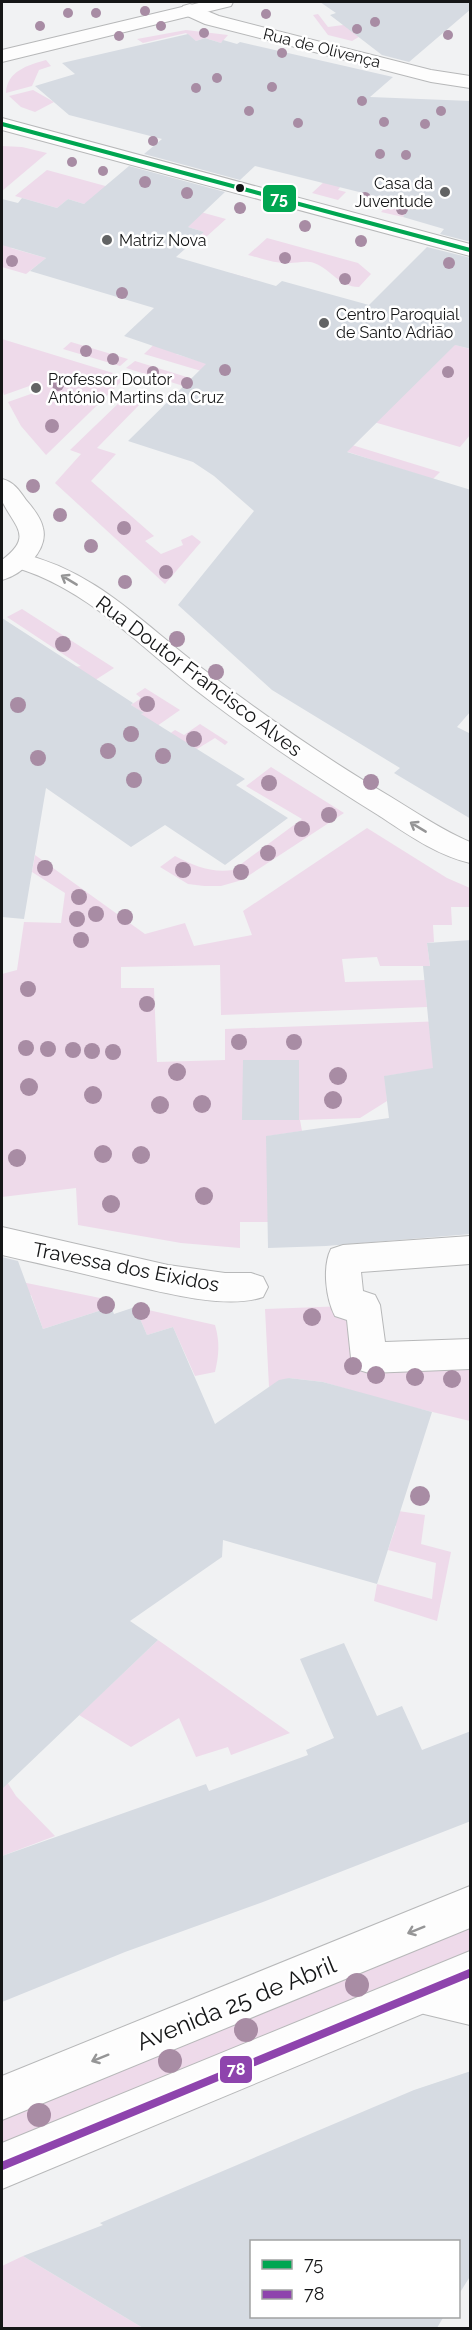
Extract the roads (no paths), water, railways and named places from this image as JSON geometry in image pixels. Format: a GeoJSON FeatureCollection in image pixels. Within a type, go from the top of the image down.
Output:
{"type":"FeatureCollection","features":[{"type":"Feature","properties":{"kind":"street"},"geometry":{"type":"LineString","coordinates":[[2,56],[224,2]]}},
{"type":"Feature","properties":{"kind":"street","name":"Rua de Olivença"},"geometry":{"type":"LineString","coordinates":[[190,10],[212,20],[463,82],[471,67]]}},
{"type":"Feature","properties":{"kind":"street"},"geometry":{"type":"LineString","coordinates":[[2,124],[471,250]]}},
{"type":"Feature","properties":{"kind":"street"},"geometry":{"type":"LineString","coordinates":[[2,486],[32,525],[32,539],[28,549],[10,567]]}},
{"type":"Feature","properties":{"kind":"street","name":"Rua Doutor Francisco Alves"},"geometry":{"type":"LineString","coordinates":[[10,567],[41,565],[73,582],[114,611],[256,723],[451,847],[471,853]]}},
{"type":"Feature","properties":{"kind":"street","name":"Travessa dos Eixidos"},"geometry":{"type":"LineString","coordinates":[[2,1241],[168,1279],[225,1287],[251,1287]]}},
{"type":"Feature","properties":{"kind":"street"},"geometry":{"type":"LineString","coordinates":[[471,1250],[343,1259],[346,1306],[363,1305],[369,1358],[471,1354]]}},
{"type":"Feature","properties":{"kind":"street","name":"Avenida 25 de Abril"},"geometry":{"type":"LineString","coordinates":[[2,2098],[471,1907]]}},
{"type":"Feature","properties":{"kind":"street"},"geometry":{"type":"LineString","coordinates":[[2,2166],[471,1972]]}},
{"type":"Feature","properties":{"kind":"street"},"geometry":{"type":"LineString","coordinates":[[424,1992],[471,2003]]}},
{"type":"Feature","properties":{"kind":"place","name":"Casa da Juventude"},"geometry":{"type":"Point","coordinates":[445,192]}},
{"type":"Feature","properties":{"kind":"place","name":"Matriz Nova"},"geometry":{"type":"Point","coordinates":[107,240]}},
{"type":"Feature","properties":{"kind":"place","name":"Centro Paroquial de Santo Adrião"},"geometry":{"type":"Point","coordinates":[324,323]}},
{"type":"Feature","properties":{"kind":"place","name":"Professor Doutor António Martins da Cruz"},"geometry":{"type":"Point","coordinates":[36,388]}}]}
